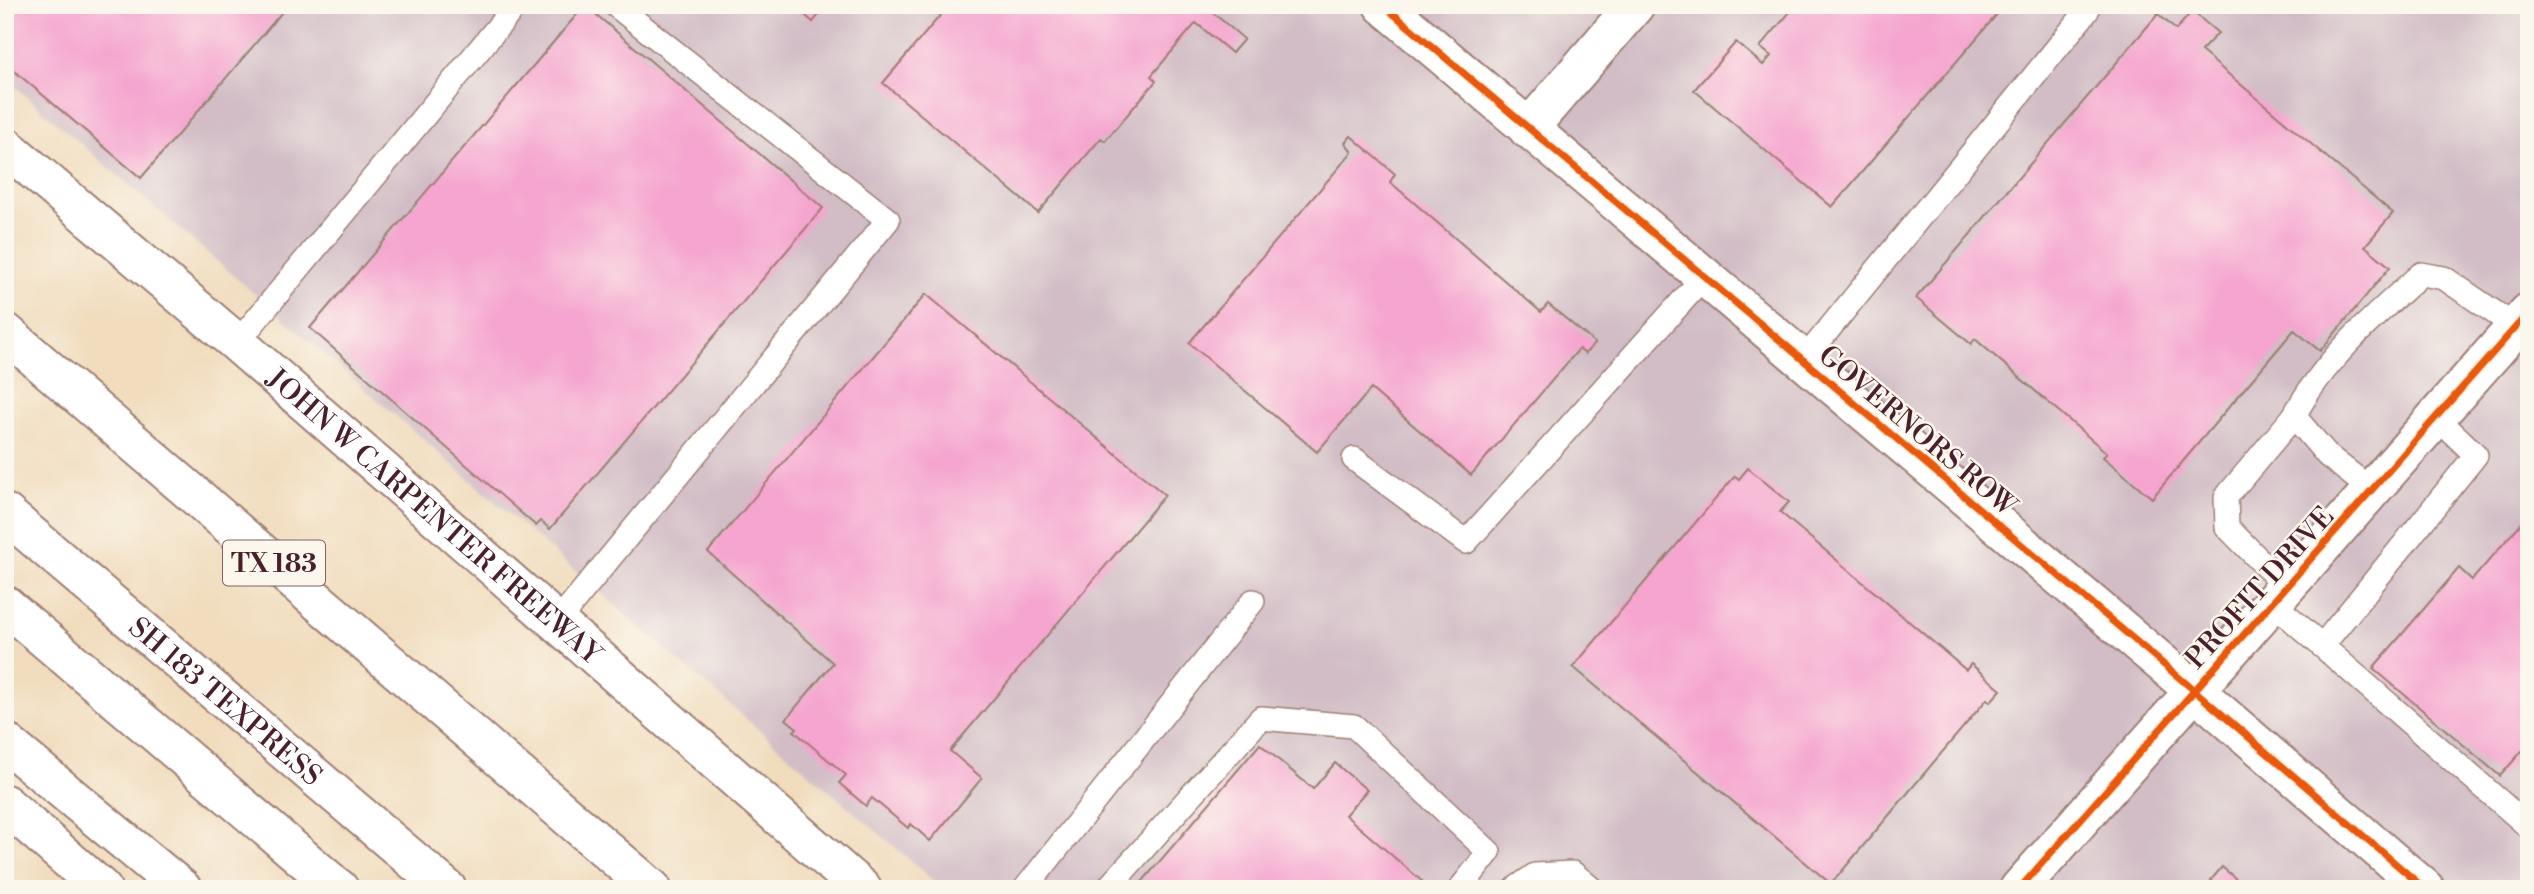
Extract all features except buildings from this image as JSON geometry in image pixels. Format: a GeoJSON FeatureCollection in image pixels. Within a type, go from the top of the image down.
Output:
{"type":"FeatureCollection","features":[{"type":"Feature","properties":{"kind":"main road","name":"GOVERNORS ROW"},"geometry":{"type":"LineString","coordinates":[[1383,5],[2195,691],[2425,889]]}},
{"type":"Feature","properties":{"kind":"main road"},"geometry":{"type":"LineString","coordinates":[[1528,129],[1635,5]]}},
{"type":"Feature","properties":{"kind":"main road","name":"JOHN W CARPENTER FREEWAY"},"geometry":{"type":"LineString","coordinates":[[5,146],[237,343],[862,889]]}},
{"type":"Feature","properties":{"kind":"main road","name":"PROFIT DRIVE"},"geometry":{"type":"LineString","coordinates":[[2019,889],[2522,320]]}},
{"type":"Feature","properties":{"kind":"main road","name":"TX 183"},"geometry":{"type":"LineString","coordinates":[[5,332],[652,889]]}},
{"type":"Feature","properties":{"kind":"main road","name":"SH 183 TEXPRESS"},"geometry":{"type":"LineString","coordinates":[[5,513],[447,889]]}},
{"type":"Feature","properties":{"kind":"main road"},"geometry":{"type":"LineString","coordinates":[[5,605],[340,889]]}},
{"type":"Feature","properties":{"kind":"main road"},"geometry":{"type":"LineString","coordinates":[[5,741],[182,889]]}},
{"type":"Feature","properties":{"kind":"main road"},"geometry":{"type":"LineString","coordinates":[[542,794],[668,889]]}},
{"type":"Feature","properties":{"kind":"main road"},"geometry":{"type":"LineString","coordinates":[[5,804],[102,889]]}},
{"type":"Feature","properties":{"kind":"lane"},"geometry":{"type":"LineString","coordinates":[[237,343],[516,5]]}},
{"type":"Feature","properties":{"kind":"lane"},"geometry":{"type":"LineString","coordinates":[[557,622],[888,220],[615,5]]}},
{"type":"Feature","properties":{"kind":"lane"},"geometry":{"type":"LineString","coordinates":[[1803,360],[2087,11]]}},
{"type":"Feature","properties":{"kind":"lane"},"geometry":{"type":"LineString","coordinates":[[2522,320],[2444,278],[2421,274],[2391,301],[2309,388],[2294,416],[2226,497],[2227,527],[2322,646],[2529,827]]}},
{"type":"Feature","properties":{"kind":"lane"},"geometry":{"type":"LineString","coordinates":[[1354,459],[1466,542],[1704,277]]}},
{"type":"Feature","properties":{"kind":"lane"},"geometry":{"type":"LineString","coordinates":[[2294,416],[2328,456],[2373,491]]}},
{"type":"Feature","properties":{"kind":"lane"},"geometry":{"type":"LineString","coordinates":[[2322,646],[2476,455],[2436,417]]}},
{"type":"Feature","properties":{"kind":"lane"},"geometry":{"type":"LineString","coordinates":[[1024,889],[1253,601]]}},
{"type":"Feature","properties":{"kind":"lane"},"geometry":{"type":"LineString","coordinates":[[1107,889],[1261,718],[1354,726],[1489,852],[1460,889]]}},
{"type":"Feature","properties":{"kind":"lane"},"geometry":{"type":"LineString","coordinates":[[1515,889],[1535,875],[1573,873],[1592,889]]}},
{"type":"Feature","properties":{"kind":"shaded area"},"geometry":{"type":"Polygon","coordinates":[[[5,5],[2529,5],[2529,889],[943,889],[5,78],[5,5]]]}},
{"type":"Feature","properties":{"kind":"cycle path"},"geometry":{"type":"LineString","coordinates":[[1383,5],[2195,691],[2425,889]]}},
{"type":"Feature","properties":{"kind":"cycle path"},"geometry":{"type":"LineString","coordinates":[[2019,889],[2529,312]]}}]}
